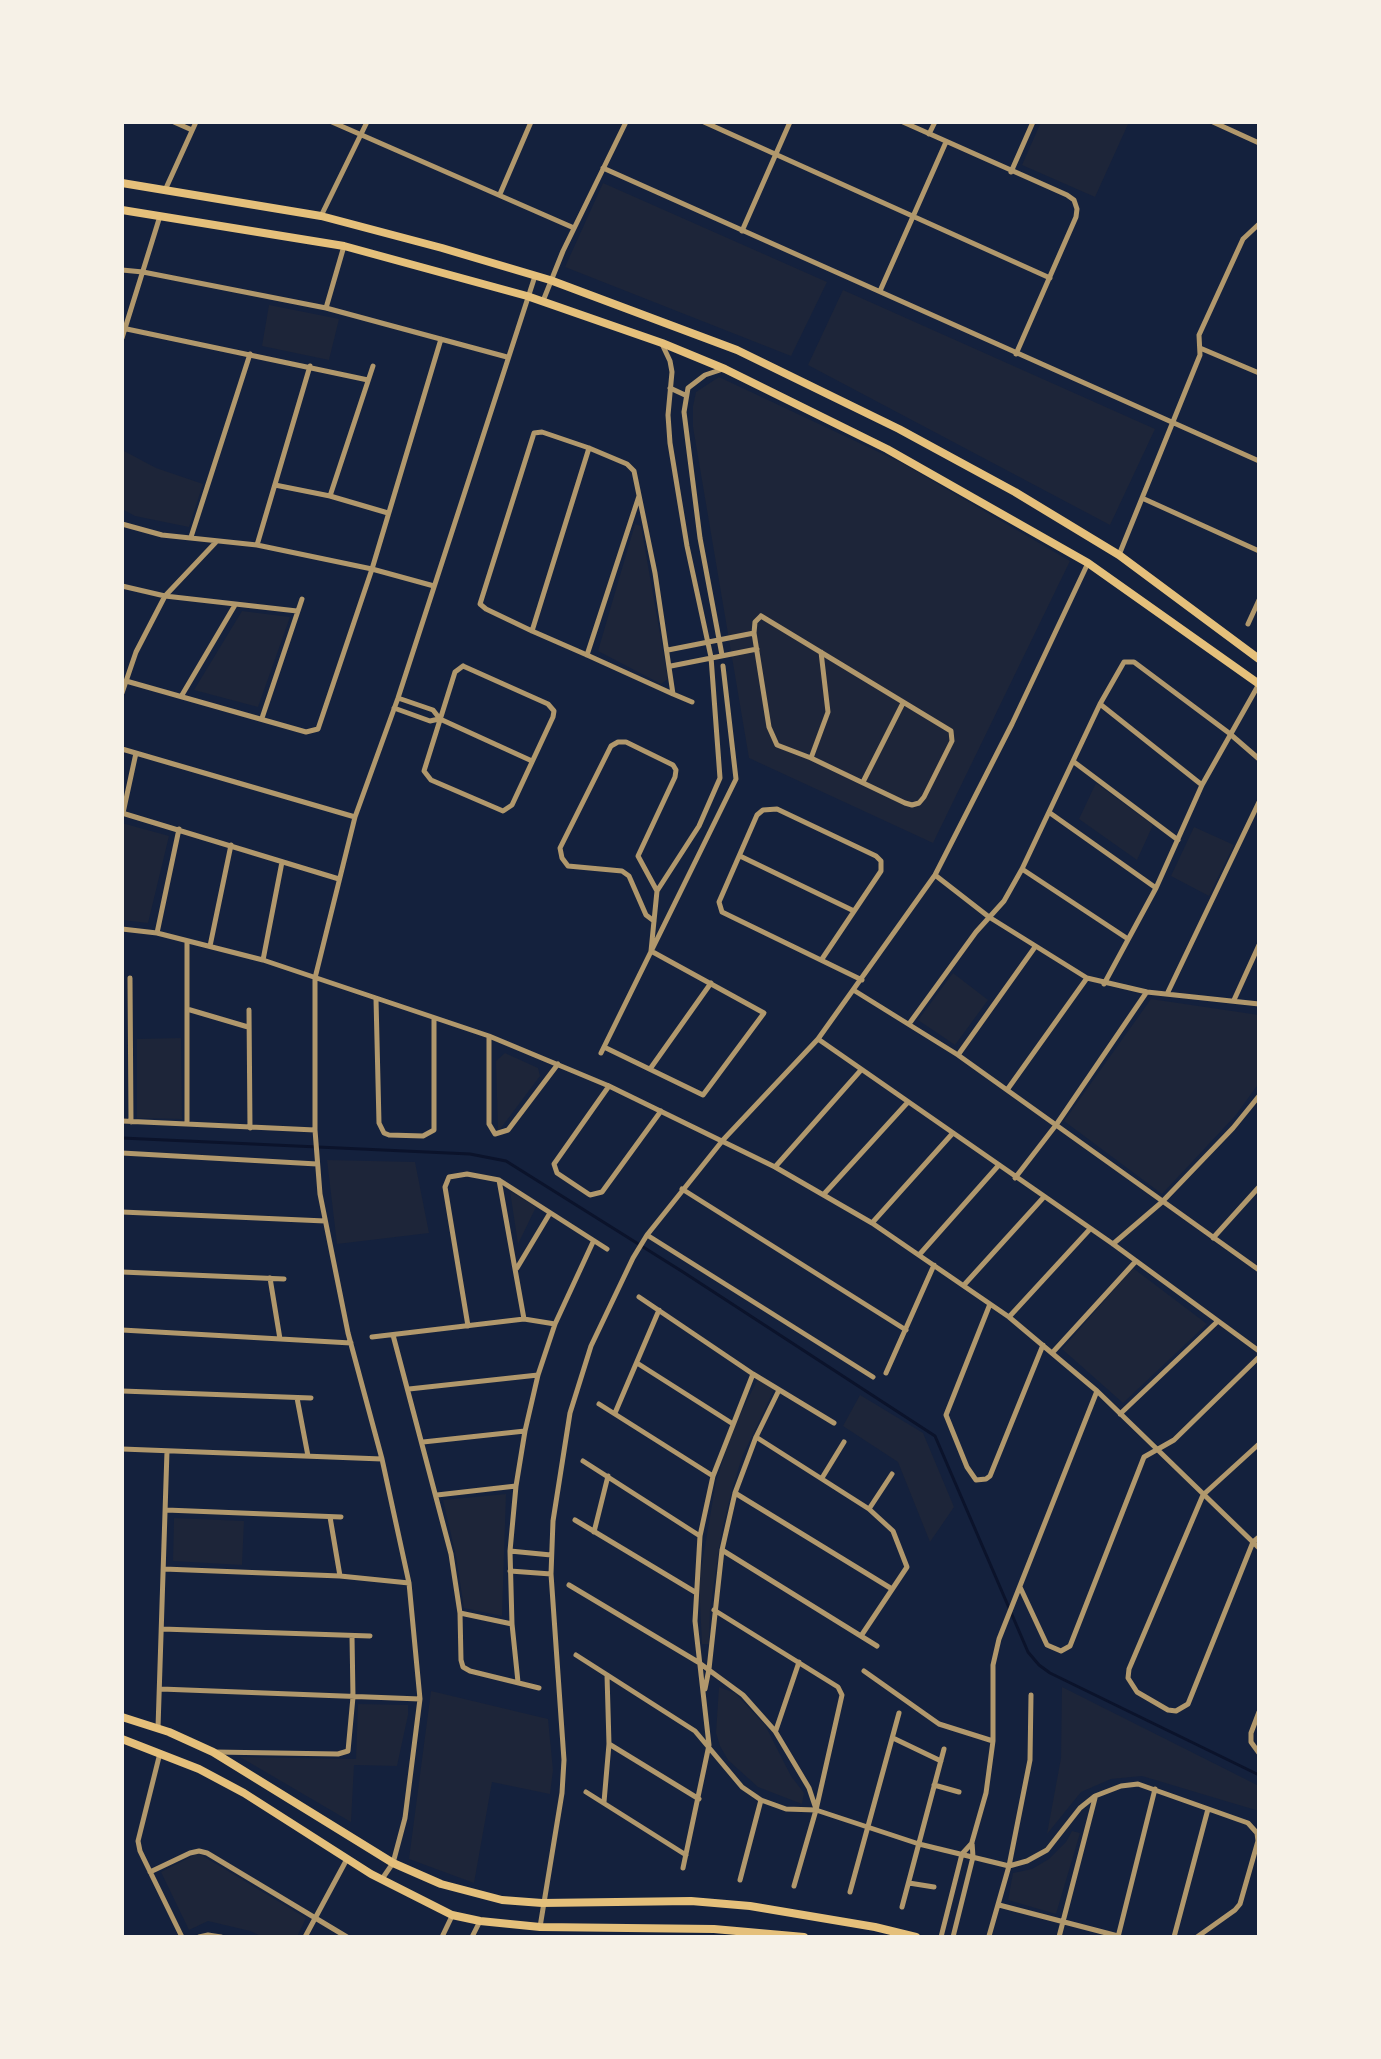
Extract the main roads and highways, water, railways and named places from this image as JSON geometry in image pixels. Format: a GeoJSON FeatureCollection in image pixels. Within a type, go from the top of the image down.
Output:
{"type":"FeatureCollection","features":[{"type":"Feature","properties":{"kind":"main road"},"geometry":{"type":"LineString","coordinates":[[122,183],[321,216],[442,248],[550,280],[737,350],[899,429],[1015,492],[1119,555],[1259,659]]}},
{"type":"Feature","properties":{"kind":"main road"},"geometry":{"type":"LineString","coordinates":[[122,210],[344,246],[527,296],[662,343],[725,369],[887,449],[1088,563],[1259,684]]}},
{"type":"Feature","properties":{"kind":"main road"},"geometry":{"type":"LineString","coordinates":[[122,1717],[213,1752],[393,1863],[441,1884],[502,1900],[542,1903],[691,1901],[750,1906],[916,1937]]}},
{"type":"Feature","properties":{"kind":"main road"},"geometry":{"type":"LineString","coordinates":[[122,1739],[199,1769],[244,1793],[347,1859],[452,1915],[540,1927],[804,1937]]}},
{"type":"Feature","properties":{"kind":"waterway"},"geometry":{"type":"LineString","coordinates":[[122,1138],[470,1154],[506,1161],[935,1436],[1028,1652],[1039,1665],[1259,1775]]}}]}
